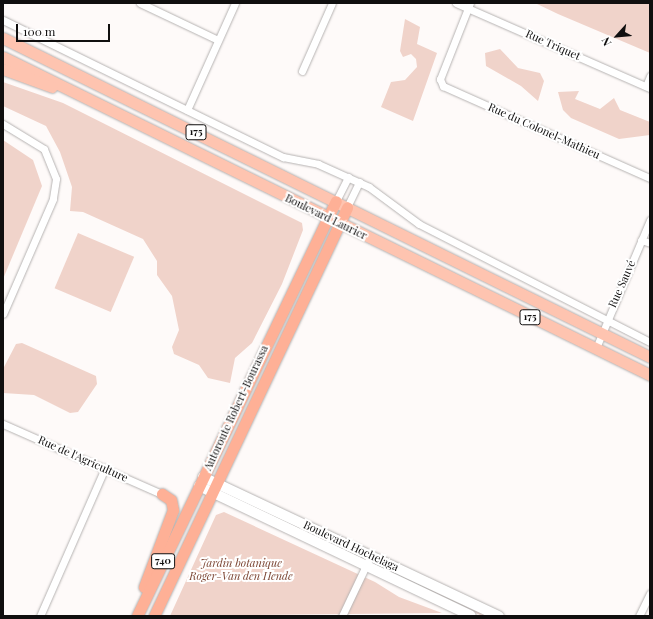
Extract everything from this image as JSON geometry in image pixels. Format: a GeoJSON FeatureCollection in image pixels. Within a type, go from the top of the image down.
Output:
{"type":"FeatureCollection","features":[{"type":"Feature","properties":{"kind":"highway","name":"Autoroute Robert-Bourassa"},"geometry":{"type":"LineString","coordinates":[[137,616],[336,201]]}},
{"type":"Feature","properties":{"kind":"highway","name":"Autoroute Robert-Bourassa"},"geometry":{"type":"LineString","coordinates":[[154,616],[347,207]]}},
{"type":"Feature","properties":{"kind":"highway"},"geometry":{"type":"LineString","coordinates":[[131,616],[173,510],[171,500],[162,494]]}},
{"type":"Feature","properties":{"kind":"main road","name":"Boulevard Laurier"},"geometry":{"type":"LineString","coordinates":[[3,38],[650,357]]}},
{"type":"Feature","properties":{"kind":"main road","name":"Boulevard Laurier"},"geometry":{"type":"LineString","coordinates":[[3,56],[87,99],[650,375]]}},
{"type":"Feature","properties":{"kind":"main road"},"geometry":{"type":"LineString","coordinates":[[3,69],[87,99]]}},
{"type":"Feature","properties":{"kind":"main road","name":"Boulevard Hochelaga"},"geometry":{"type":"LineString","coordinates":[[201,482],[371,555],[499,616]]}},
{"type":"Feature","properties":{"kind":"main road","name":"Boulevard Hochelaga"},"geometry":{"type":"LineString","coordinates":[[215,488],[366,566],[471,616]]}},
{"type":"Feature","properties":{"kind":"street"},"geometry":{"type":"LineString","coordinates":[[140,3],[149,5],[218,40]]}},
{"type":"Feature","properties":{"kind":"street"},"geometry":{"type":"LineString","coordinates":[[187,110],[235,3]]}},
{"type":"Feature","properties":{"kind":"street"},"geometry":{"type":"LineString","coordinates":[[302,71],[332,3]]}},
{"type":"Feature","properties":{"kind":"street","name":"Rue Triquet"},"geometry":{"type":"LineString","coordinates":[[456,3],[469,6],[648,87]]}},
{"type":"Feature","properties":{"kind":"street","name":"Rue du Colonel-Mathieu"},"geometry":{"type":"LineString","coordinates":[[469,6],[440,82],[650,178]]}},
{"type":"Feature","properties":{"kind":"street"},"geometry":{"type":"LineString","coordinates":[[3,20],[282,157],[318,164],[359,182],[388,198],[419,224],[650,342]]}},
{"type":"Feature","properties":{"kind":"street"},"geometry":{"type":"LineString","coordinates":[[648,87],[650,76]]}},
{"type":"Feature","properties":{"kind":"street"},"geometry":{"type":"LineString","coordinates":[[3,124],[44,149],[53,167],[56,187],[3,314]]}},
{"type":"Feature","properties":{"kind":"street","name":"Boulevard Laurier"},"geometry":{"type":"LineString","coordinates":[[336,201],[348,177]]}},
{"type":"Feature","properties":{"kind":"street","name":"Boulevard Laurier"},"geometry":{"type":"LineString","coordinates":[[347,207],[359,182]]}},
{"type":"Feature","properties":{"kind":"street","name":"Rue Sauvé"},"geometry":{"type":"LineString","coordinates":[[596,348],[650,220]]}},
{"type":"Feature","properties":{"kind":"street"},"geometry":{"type":"LineString","coordinates":[[641,240],[650,243]]}},
{"type":"Feature","properties":{"kind":"street","name":"Rue de l'Agriculture"},"geometry":{"type":"LineString","coordinates":[[3,424],[162,494]]}},
{"type":"Feature","properties":{"kind":"street"},"geometry":{"type":"LineString","coordinates":[[40,616],[105,468]]}},
{"type":"Feature","properties":{"kind":"street"},"geometry":{"type":"LineString","coordinates":[[342,616],[371,555]]}},
{"type":"Feature","properties":{"kind":"street"},"geometry":{"type":"LineString","coordinates":[[640,616],[650,593]]}},
{"type":"Feature","properties":{"kind":"green space"},"geometry":{"type":"Polygon","coordinates":[[[535,3],[650,3],[650,53],[558,14],[535,3]]]}},
{"type":"Feature","properties":{"kind":"green space"},"geometry":{"type":"Polygon","coordinates":[[[405,19],[420,27],[417,44],[437,53],[413,121],[381,107],[391,82],[405,80],[417,67],[416,59],[411,54],[403,57],[400,51],[405,19]]]}},
{"type":"Feature","properties":{"kind":"green space"},"geometry":{"type":"Polygon","coordinates":[[[500,49],[518,68],[540,73],[544,81],[538,101],[521,86],[486,66],[485,53],[500,49]]]}},
{"type":"Feature","properties":{"kind":"green space"},"geometry":{"type":"Polygon","coordinates":[[[3,82],[63,103],[302,223],[303,230],[282,284],[252,343],[235,358],[230,383],[208,378],[199,365],[174,354],[172,347],[179,330],[172,296],[157,275],[157,261],[143,239],[83,212],[70,211],[72,187],[60,152],[46,126],[3,106],[3,82]]]}},
{"type":"Feature","properties":{"kind":"green space"},"geometry":{"type":"Polygon","coordinates":[[[579,91],[575,99],[600,109],[614,98],[620,110],[650,122],[650,135],[619,139],[571,118],[563,110],[558,92],[579,91]]]}},
{"type":"Feature","properties":{"kind":"green space"},"geometry":{"type":"Polygon","coordinates":[[[3,140],[33,160],[42,186],[3,279],[3,140]]]}},
{"type":"Feature","properties":{"kind":"green space"},"geometry":{"type":"Polygon","coordinates":[[[78,233],[134,257],[111,312],[55,288],[78,233]]]}},
{"type":"Feature","properties":{"kind":"green space"},"geometry":{"type":"Polygon","coordinates":[[[22,343],[96,376],[97,384],[78,412],[70,413],[34,395],[3,393],[3,369],[16,344],[22,343]]]}},
{"type":"Feature","properties":{"kind":"green space","name":"Jardin botanique Roger-Van den Hende"},"geometry":{"type":"Polygon","coordinates":[[[224,512],[375,582],[399,597],[442,613],[170,616],[216,515],[224,512]]]}},
{"type":"Feature","properties":{"kind":"green space"},"geometry":{"type":"Polygon","coordinates":[[[423,583],[493,616],[482,616],[422,587],[423,583]]]}}]}
